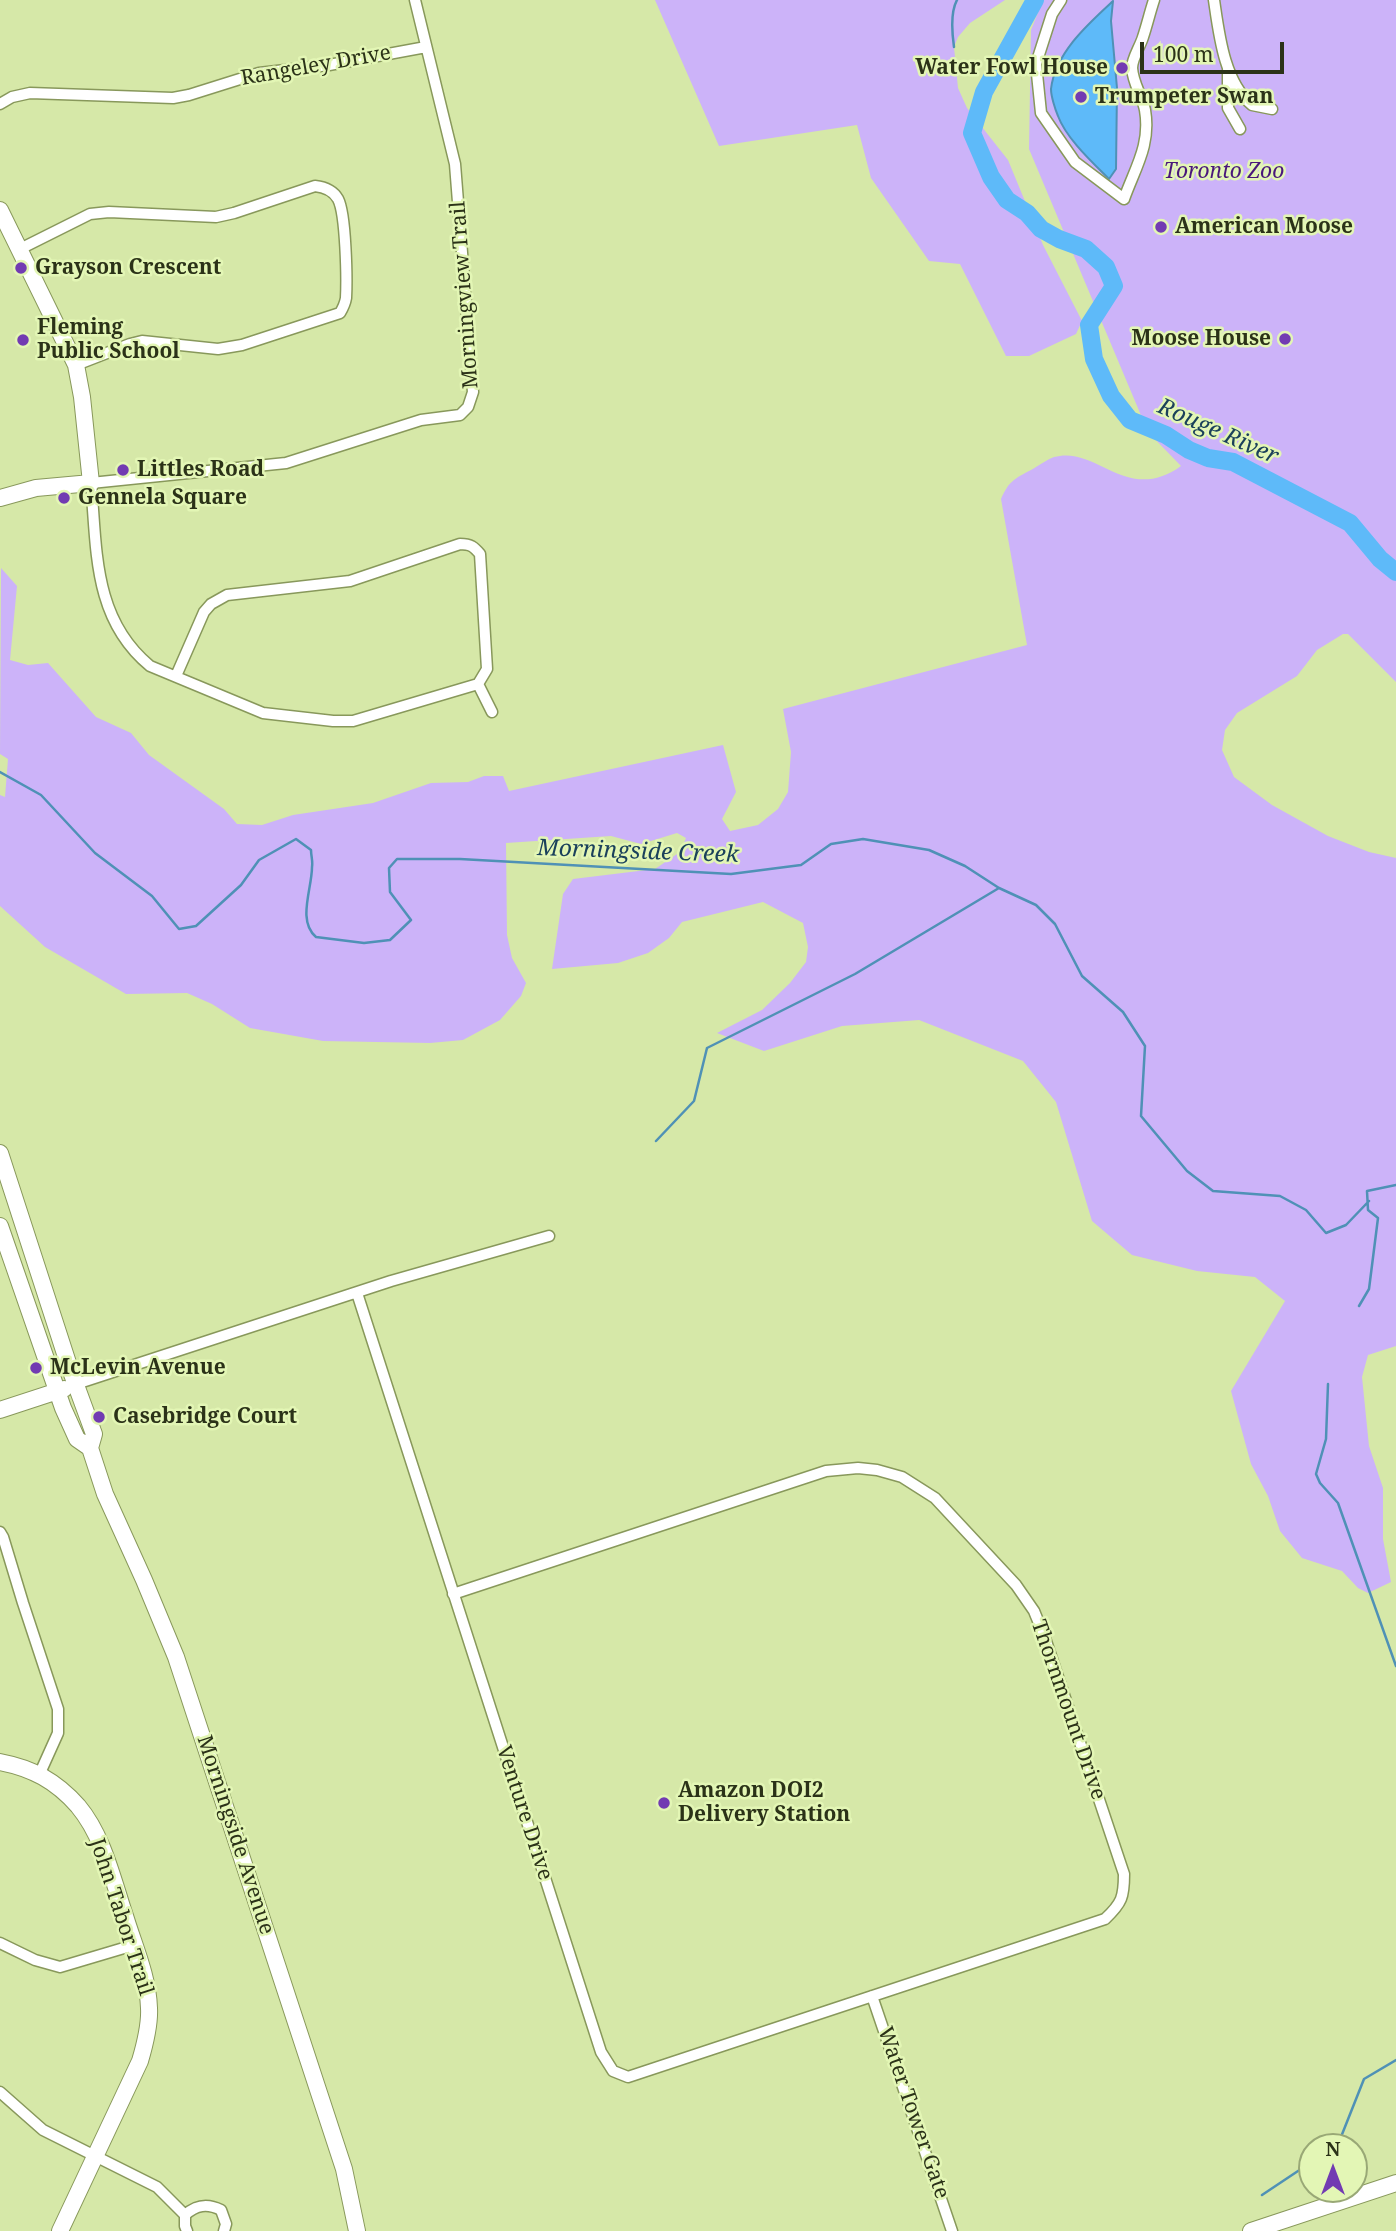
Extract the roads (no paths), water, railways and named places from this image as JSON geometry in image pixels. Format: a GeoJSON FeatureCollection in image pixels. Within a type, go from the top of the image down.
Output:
{"type":"FeatureCollection","features":[{"type":"Feature","properties":{"kind":"main road"},"geometry":{"type":"LineString","coordinates":[[0,210],[76,365],[81,387],[91,483]]}},
{"type":"Feature","properties":{"kind":"main road","name":"Morningview Trail"},"geometry":{"type":"LineString","coordinates":[[0,498],[36,488],[91,483]]}},
{"type":"Feature","properties":{"kind":"main road","name":"Morningside Avenue"},"geometry":{"type":"LineString","coordinates":[[0,1153],[94,1434],[90,1448],[105,1494],[176,1657],[205,1741],[344,2169],[357,2231]]}},
{"type":"Feature","properties":{"kind":"main road","name":"Morningside Avenue"},"geometry":{"type":"LineString","coordinates":[[0,1227],[76,1439],[90,1448]]}},
{"type":"Feature","properties":{"kind":"main road"},"geometry":{"type":"LineString","coordinates":[[0,1410],[76,1384]]}},
{"type":"Feature","properties":{"kind":"main road","name":"John Tabor Trail"},"geometry":{"type":"LineString","coordinates":[[0,1762],[40,1773],[64,1792],[89,1821],[102,1846],[145,1978],[149,2008],[141,2061],[60,2231]]}},
{"type":"Feature","properties":{"kind":"main road"},"geometry":{"type":"LineString","coordinates":[[1251,2231],[1396,2183]]}},
{"type":"Feature","properties":{"kind":"street","name":"Morningview Trail"},"geometry":{"type":"LineString","coordinates":[[91,483],[286,463],[421,420],[460,415],[468,407],[473,392],[455,164],[415,0]]}},
{"type":"Feature","properties":{"kind":"street"},"geometry":{"type":"LineString","coordinates":[[1061,0],[1052,14],[1036,64],[1041,113],[1075,162],[1124,199],[1142,157],[1147,132],[1144,107],[1136,89],[1132,65],[1154,0]]}},
{"type":"Feature","properties":{"kind":"street"},"geometry":{"type":"LineString","coordinates":[[1214,0],[1228,68],[1228,108],[1238,125],[1252,105]]}},
{"type":"Feature","properties":{"kind":"street","name":"Rangeley Drive"},"geometry":{"type":"LineString","coordinates":[[0,104],[12,97],[30,93],[173,98],[259,73],[319,67],[426,47]]}},
{"type":"Feature","properties":{"kind":"street"},"geometry":{"type":"LineString","coordinates":[[1228,68],[1252,105],[1272,109]]}},
{"type":"Feature","properties":{"kind":"street"},"geometry":{"type":"LineString","coordinates":[[20,249],[90,214],[108,212],[216,217],[315,186],[326,188],[340,202],[346,299],[340,313],[242,345],[218,349],[142,341],[76,365]]}},
{"type":"Feature","properties":{"kind":"street"},"geometry":{"type":"LineString","coordinates":[[91,483],[102,593],[107,607],[134,653],[149,666],[263,713],[353,721],[478,684],[487,669],[480,554],[472,545],[460,544],[350,581],[227,595],[211,604],[204,612],[176,677]]}},
{"type":"Feature","properties":{"kind":"street"},"geometry":{"type":"LineString","coordinates":[[478,684],[492,712]]}},
{"type":"Feature","properties":{"kind":"street"},"geometry":{"type":"LineString","coordinates":[[76,1384],[391,1281],[549,1236]]}},
{"type":"Feature","properties":{"kind":"street","name":"Venture Drive"},"geometry":{"type":"LineString","coordinates":[[357,1293],[601,2052],[613,2071],[628,2077],[873,1996]]}},
{"type":"Feature","properties":{"kind":"street","name":"Thornmount Drive"},"geometry":{"type":"LineString","coordinates":[[453,1594],[826,1471],[858,1468],[877,1470],[902,1477],[935,1498],[1016,1585],[1034,1611],[1124,1874],[1124,1888],[1119,1906],[1105,1919],[873,1996]]}},
{"type":"Feature","properties":{"kind":"street"},"geometry":{"type":"LineString","coordinates":[[0,1532],[58,1709],[56,1742],[40,1773]]}},
{"type":"Feature","properties":{"kind":"street"},"geometry":{"type":"LineString","coordinates":[[0,1943],[35,1960],[60,1966],[134,1945]]}},
{"type":"Feature","properties":{"kind":"street","name":"Water Tower Gate"},"geometry":{"type":"LineString","coordinates":[[873,1996],[952,2231]]}},
{"type":"Feature","properties":{"kind":"street"},"geometry":{"type":"LineString","coordinates":[[0,2092],[43,2130],[157,2187],[185,2215],[187,2231]]}},
{"type":"Feature","properties":{"kind":"street"},"geometry":{"type":"LineString","coordinates":[[185,2215],[192,2208],[207,2205],[214,2207],[221,2210],[226,2224],[224,2231]]}},
{"type":"Feature","properties":{"kind":"water"},"geometry":{"type":"Polygon","coordinates":[[[1113,1],[1111,21],[1117,88],[1116,169],[1109,179],[1067,133],[1057,113],[1051,89],[1059,63],[1066,51],[1083,29],[1113,1]]]}},
{"type":"Feature","properties":{"kind":"waterway"},"geometry":{"type":"LineString","coordinates":[[954,47],[952,17],[957,0]]}},
{"type":"Feature","properties":{"kind":"waterway","name":"Rouge River"},"geometry":{"type":"LineString","coordinates":[[1035,0],[984,92],[972,133],[991,177],[1007,200],[1027,213],[1041,229],[1086,249],[1106,267],[1114,286],[1089,325],[1094,359],[1111,396],[1130,420],[1166,435],[1189,450],[1208,458],[1233,462],[1350,523],[1380,559],[1396,572]]}},
{"type":"Feature","properties":{"kind":"waterway","name":"Morningside Creek"},"geometry":{"type":"LineString","coordinates":[[0,772],[41,795],[95,853],[152,896],[179,929],[196,926],[241,885],[259,860],[296,839],[311,850],[312,865],[306,914],[310,930],[316,937],[364,943],[390,940],[411,920],[390,892],[389,868],[397,859],[460,859],[731,874],[801,865],[831,844],[863,839],[929,850],[965,866],[999,888],[1036,905],[1055,924],[1082,976],[1123,1012],[1145,1046],[1141,1116],[1187,1171],[1213,1191],[1280,1196],[1306,1210],[1326,1233],[1346,1225],[1369,1201]]}},
{"type":"Feature","properties":{"kind":"waterway"},"geometry":{"type":"LineString","coordinates":[[656,1141],[694,1101],[707,1048],[855,974],[999,888]]}},
{"type":"Feature","properties":{"kind":"waterway"},"geometry":{"type":"LineString","coordinates":[[1359,1306],[1369,1289],[1378,1218],[1368,1210],[1367,1191],[1396,1185]]}},
{"type":"Feature","properties":{"kind":"waterway"},"geometry":{"type":"LineString","coordinates":[[1328,1384],[1326,1439],[1316,1474],[1320,1483],[1338,1503],[1396,1666]]}},
{"type":"Feature","properties":{"kind":"waterway"},"geometry":{"type":"LineString","coordinates":[[1343,2133],[1364,2079],[1396,2060]]}},
{"type":"Feature","properties":{"kind":"waterway"},"geometry":{"type":"LineString","coordinates":[[1262,2195],[1298,2171]]}},
{"type":"Feature","properties":{"kind":"place","name":"Water Fowl House"},"geometry":{"type":"Point","coordinates":[1122,68]}},
{"type":"Feature","properties":{"kind":"place","name":"Trumpeter Swan"},"geometry":{"type":"Point","coordinates":[1081,97]}},
{"type":"Feature","properties":{"kind":"place","name":"American Moose"},"geometry":{"type":"Point","coordinates":[1161,227]}},
{"type":"Feature","properties":{"kind":"place","name":"Grayson Crescent"},"geometry":{"type":"Point","coordinates":[21,268]}},
{"type":"Feature","properties":{"kind":"place","name":"Moose House"},"geometry":{"type":"Point","coordinates":[1285,339]}},
{"type":"Feature","properties":{"kind":"place","name":"Fleming Public School"},"geometry":{"type":"Point","coordinates":[23,340]}},
{"type":"Feature","properties":{"kind":"place","name":"Littles Road"},"geometry":{"type":"Point","coordinates":[123,470]}},
{"type":"Feature","properties":{"kind":"place","name":"Gennela Square"},"geometry":{"type":"Point","coordinates":[64,498]}},
{"type":"Feature","properties":{"kind":"place","name":"McLevin Avenue"},"geometry":{"type":"Point","coordinates":[36,1368]}},
{"type":"Feature","properties":{"kind":"place","name":"Casebridge Court"},"geometry":{"type":"Point","coordinates":[99,1417]}},
{"type":"Feature","properties":{"kind":"place","name":"Amazon DOI2 Delivery Station"},"geometry":{"type":"Point","coordinates":[664,1803]}},
{"type":"Feature","properties":{"kind":"park label","name":"Toronto Zoo"},"geometry":{"type":"Point","coordinates":[1224,172]}}]}
